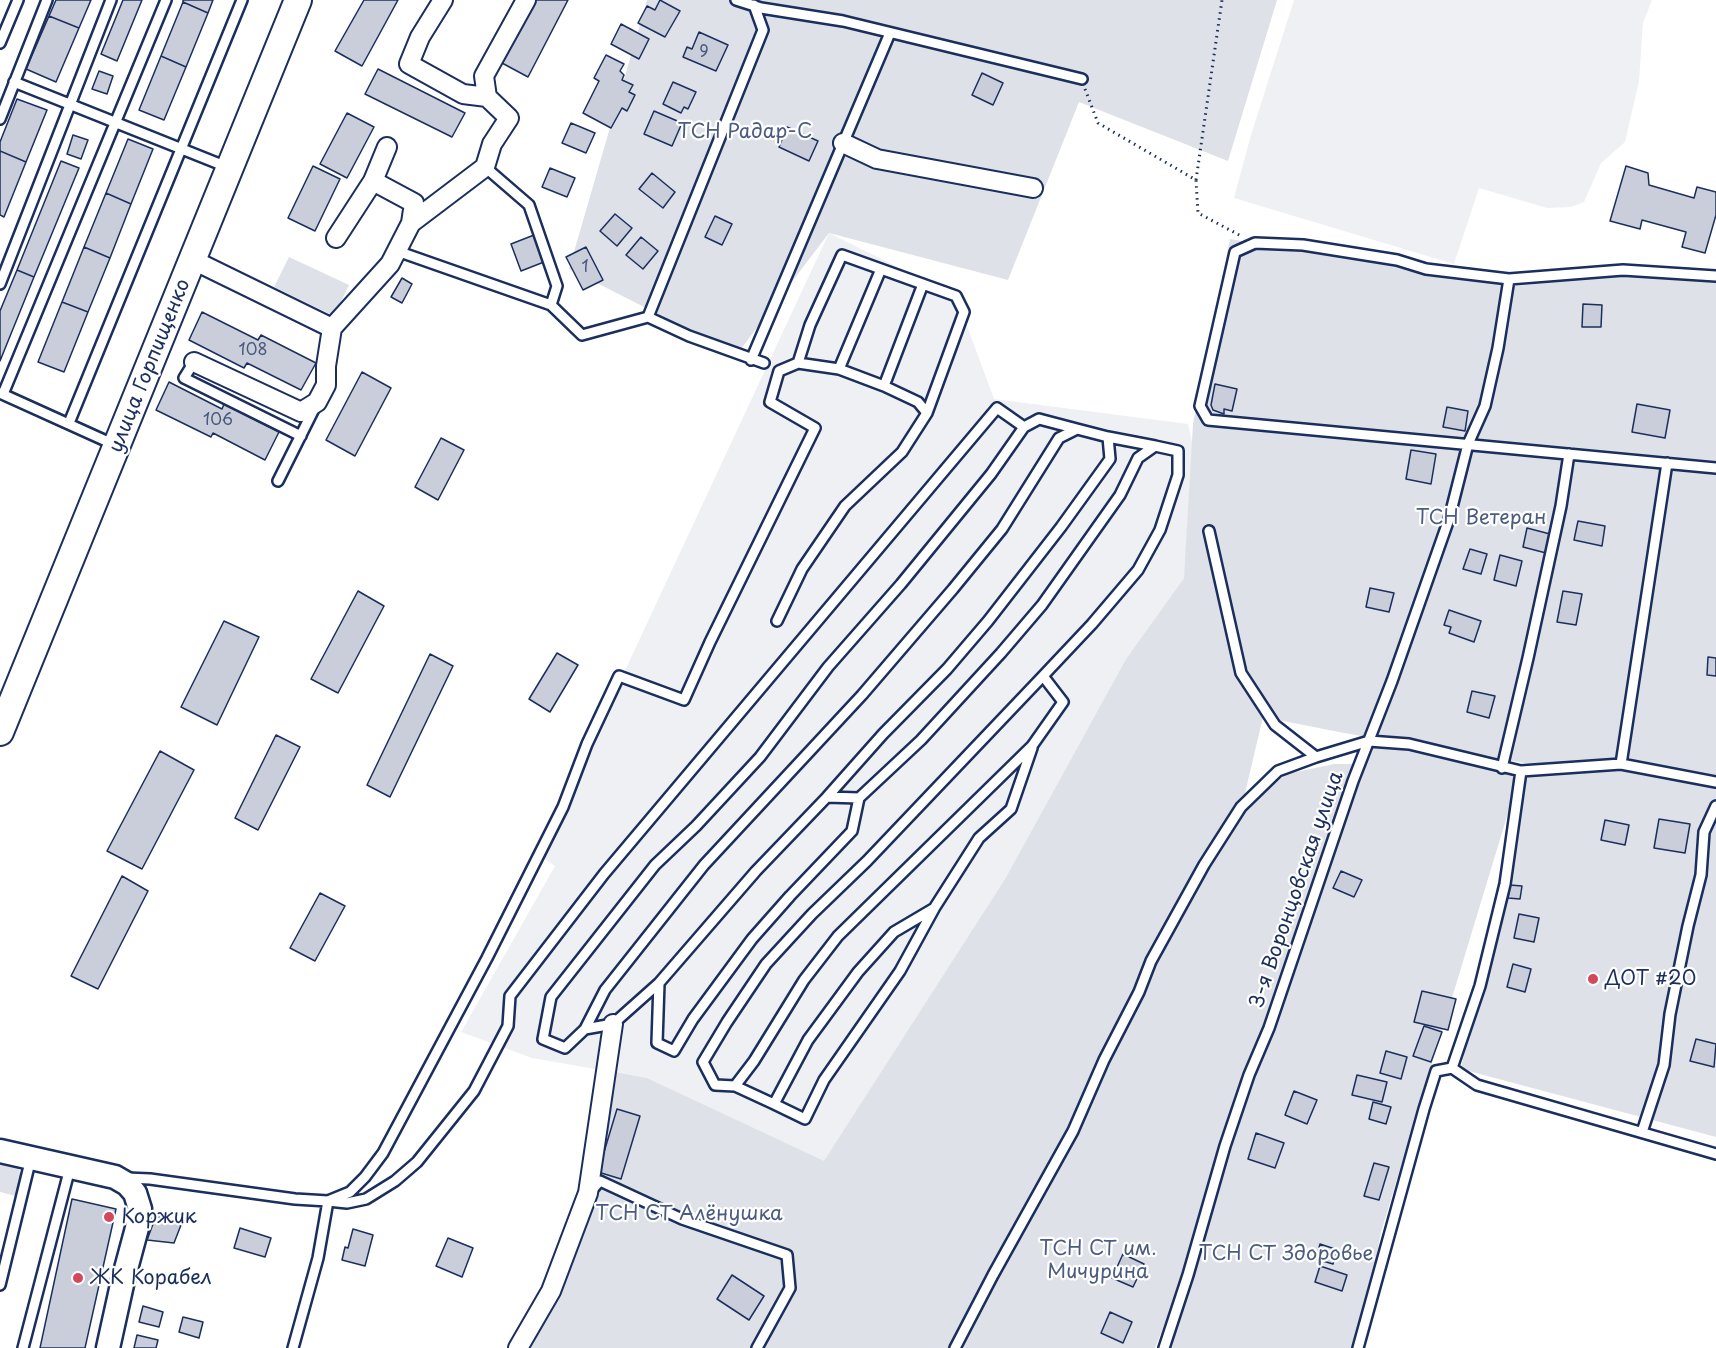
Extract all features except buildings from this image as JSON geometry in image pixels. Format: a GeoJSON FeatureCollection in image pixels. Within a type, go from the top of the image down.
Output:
{"type":"FeatureCollection","features":[{"type":"Feature","properties":{"kind":"main road","name":"улица Горпищенко"},"geometry":{"type":"LineString","coordinates":[[0,732],[298,0]]}},
{"type":"Feature","properties":{"kind":"street"},"geometry":{"type":"LineString","coordinates":[[411,223],[485,167],[492,144],[509,118],[487,97],[463,94],[409,64],[420,38],[443,0]]}},
{"type":"Feature","properties":{"kind":"street"},"geometry":{"type":"LineString","coordinates":[[487,97],[484,76],[526,0]]}},
{"type":"Feature","properties":{"kind":"street"},"geometry":{"type":"LineString","coordinates":[[843,143],[877,159],[1033,188]]}},
{"type":"Feature","properties":{"kind":"street"},"geometry":{"type":"LineString","coordinates":[[336,238],[373,181],[387,147]]}},
{"type":"Feature","properties":{"kind":"street"},"geometry":{"type":"LineString","coordinates":[[194,362],[301,412],[317,402],[326,385],[326,366],[332,328],[390,264],[411,223],[414,203],[373,181]]}},
{"type":"Feature","properties":{"kind":"street"},"geometry":{"type":"LineString","coordinates":[[193,260],[332,328]]}},
{"type":"Feature","properties":{"kind":"street"},"geometry":{"type":"LineString","coordinates":[[518,1348],[551,1291],[588,1193],[613,1024]]}},
{"type":"Feature","properties":{"kind":"street"},"geometry":{"type":"LineString","coordinates":[[0,1151],[115,1177],[127,1184],[135,1193],[140,1209],[108,1348]]}},
{"type":"Feature","properties":{"kind":"lane"},"geometry":{"type":"LineString","coordinates":[[0,43],[18,0]]}},
{"type":"Feature","properties":{"kind":"lane"},"geometry":{"type":"LineString","coordinates":[[0,119],[47,0]]}},
{"type":"Feature","properties":{"kind":"lane"},"geometry":{"type":"LineString","coordinates":[[0,284],[111,0]]}},
{"type":"Feature","properties":{"kind":"lane"},"geometry":{"type":"LineString","coordinates":[[117,446],[2,394],[166,0]]}},
{"type":"Feature","properties":{"kind":"lane"},"geometry":{"type":"LineString","coordinates":[[69,423],[242,0]]}},
{"type":"Feature","properties":{"kind":"lane"},"geometry":{"type":"LineString","coordinates":[[736,0],[753,6],[843,21],[1082,79]]}},
{"type":"Feature","properties":{"kind":"lane"},"geometry":{"type":"LineString","coordinates":[[648,317],[763,30],[753,6]]}},
{"type":"Feature","properties":{"kind":"lane"},"geometry":{"type":"LineString","coordinates":[[751,360],[890,33]]}},
{"type":"Feature","properties":{"kind":"lane"},"geometry":{"type":"LineString","coordinates":[[14,82],[230,168]]}},
{"type":"Feature","properties":{"kind":"lane"},"geometry":{"type":"LineString","coordinates":[[485,167],[529,205],[557,286],[551,305]]}},
{"type":"Feature","properties":{"kind":"lane"},"geometry":{"type":"LineString","coordinates":[[1716,276],[1623,270],[1509,279],[1426,269],[1397,260],[1303,245],[1255,243],[1234,252],[1200,406],[1208,420],[1716,468]]}},
{"type":"Feature","properties":{"kind":"lane"},"geometry":{"type":"LineString","coordinates":[[397,251],[551,305],[582,335],[648,317],[689,336],[764,363]]}},
{"type":"Feature","properties":{"kind":"lane"},"geometry":{"type":"LineString","coordinates":[[777,621],[802,569],[845,506],[902,452],[927,413],[964,312],[956,296],[842,255],[810,326],[798,363]]}},
{"type":"Feature","properties":{"kind":"lane"},"geometry":{"type":"LineString","coordinates":[[839,369],[881,269]]}},
{"type":"Feature","properties":{"kind":"lane","name":"3-я Воронцовская улица"},"geometry":{"type":"LineString","coordinates":[[1164,1348],[1188,1275],[1225,1146],[1249,1075],[1269,1028],[1353,781],[1449,519],[1468,444],[1485,406],[1498,348],[1509,279]]}},
{"type":"Feature","properties":{"kind":"lane"},"geometry":{"type":"LineString","coordinates":[[884,386],[923,284]]}},
{"type":"Feature","properties":{"kind":"lane"},"geometry":{"type":"LineString","coordinates":[[194,362],[184,378],[301,436]]}},
{"type":"Feature","properties":{"kind":"lane"},"geometry":{"type":"LineString","coordinates":[[328,1201],[350,1192],[365,1177],[382,1153],[487,958],[559,815],[587,744],[619,676],[684,700],[815,428],[770,402],[779,372],[798,363],[839,369],[918,402],[927,413]]}},
{"type":"Feature","properties":{"kind":"lane"},"geometry":{"type":"LineString","coordinates":[[918,402],[936,386]]}},
{"type":"Feature","properties":{"kind":"lane"},"geometry":{"type":"LineString","coordinates":[[278,481],[317,402]]}},
{"type":"Feature","properties":{"kind":"lane"},"geometry":{"type":"LineString","coordinates":[[115,1177],[147,1179],[295,1199],[347,1203],[366,1199],[395,1181],[417,1161],[474,1091],[508,1026],[510,996],[603,874],[997,408],[1024,427]]}},
{"type":"Feature","properties":{"kind":"lane"},"geometry":{"type":"LineString","coordinates":[[1032,746],[1011,809],[979,838],[935,907],[900,971],[824,1080],[805,1119],[735,1086],[715,1085],[703,1062],[766,964],[1043,676],[1138,570],[1160,530],[1178,475],[1178,451],[1108,437],[1040,419],[1024,427],[991,474],[902,584],[828,667],[760,757],[696,826],[655,865],[551,997],[543,1039],[565,1048],[585,1029],[605,990],[704,865],[862,695],[953,589],[1002,528],[1059,438],[1077,429]]}},
{"type":"Feature","properties":{"kind":"lane"},"geometry":{"type":"LineString","coordinates":[[585,1029],[613,1024],[659,983],[756,871],[954,661],[1025,574],[1110,459],[1108,437]]}},
{"type":"Feature","properties":{"kind":"lane"},"geometry":{"type":"LineString","coordinates":[[659,983],[657,1043],[674,1051],[693,1018],[752,939],[852,831],[860,798],[921,740],[1001,653],[1042,604],[1120,495],[1138,458],[1155,446]]}},
{"type":"Feature","properties":{"kind":"lane"},"geometry":{"type":"LineString","coordinates":[[1502,768],[1561,506],[1569,454]]}},
{"type":"Feature","properties":{"kind":"lane"},"geometry":{"type":"LineString","coordinates":[[1621,764],[1667,463]]}},
{"type":"Feature","properties":{"kind":"lane"},"geometry":{"type":"LineString","coordinates":[[1209,531],[1241,673],[1275,725],[1316,757]]}},
{"type":"Feature","properties":{"kind":"lane"},"geometry":{"type":"LineString","coordinates":[[735,1086],[754,1061],[804,980],[838,936],[1032,746],[1063,702],[1043,676]]}},
{"type":"Feature","properties":{"kind":"lane"},"geometry":{"type":"LineString","coordinates":[[955,1348],[1073,1131],[1104,1060],[1139,992],[1150,961],[1204,865],[1241,807],[1278,771],[1369,741],[1409,744],[1521,771],[1621,764],[1716,782]]}},
{"type":"Feature","properties":{"kind":"lane"},"geometry":{"type":"LineString","coordinates":[[1452,1068],[1480,986],[1505,884],[1521,771]]}},
{"type":"Feature","properties":{"kind":"lane"},"geometry":{"type":"LineString","coordinates":[[827,797],[860,798]]}},
{"type":"Feature","properties":{"kind":"lane"},"geometry":{"type":"LineString","coordinates":[[1642,1132],[1664,1065],[1670,1014],[1701,875],[1704,832],[1716,806]]}},
{"type":"Feature","properties":{"kind":"lane"},"geometry":{"type":"LineString","coordinates":[[774,1104],[808,1040],[858,972],[894,932],[935,907]]}},
{"type":"Feature","properties":{"kind":"lane"},"geometry":{"type":"LineString","coordinates":[[1358,1348],[1437,1071],[1452,1068],[1477,1085],[1716,1155]]}},
{"type":"Feature","properties":{"kind":"lane"},"geometry":{"type":"LineString","coordinates":[[0,1285],[31,1158]]}},
{"type":"Feature","properties":{"kind":"lane"},"geometry":{"type":"LineString","coordinates":[[23,1348],[70,1167]]}},
{"type":"Feature","properties":{"kind":"lane"},"geometry":{"type":"LineString","coordinates":[[140,1209],[147,1179]]}},
{"type":"Feature","properties":{"kind":"lane"},"geometry":{"type":"LineString","coordinates":[[588,1193],[600,1181],[682,1219],[787,1255],[790,1288],[757,1348]]}},
{"type":"Feature","properties":{"kind":"lane"},"geometry":{"type":"LineString","coordinates":[[293,1348],[318,1258],[328,1201]]}},
{"type":"Feature","properties":{"kind":"path"},"geometry":{"type":"LineString","coordinates":[[1222,0],[1196,180],[1198,213],[1255,243]]}},
{"type":"Feature","properties":{"kind":"path"},"geometry":{"type":"LineString","coordinates":[[1082,79],[1098,123],[1196,180]]}},
{"type":"Feature","properties":{"kind":"shaded area"},"geometry":{"type":"Polygon","coordinates":[[[1294,0],[1652,0],[1643,23],[1639,81],[1625,142],[1601,163],[1584,202],[1571,207],[1547,208],[1479,188],[1454,264],[1234,198],[1251,135],[1294,0]]]}},
{"type":"Feature","properties":{"kind":"shaded area"},"geometry":{"type":"Polygon","coordinates":[[[829,233],[956,296],[994,399],[1188,424],[1197,463],[1184,578],[1126,659],[1005,879],[824,1162],[647,1078],[532,1058],[461,1032],[555,866],[539,855],[829,233]]]}},
{"type":"Feature","properties":{"kind":"green space","name":"ТСН Радар-С"},"geometry":{"type":"Polygon","coordinates":[[[647,0],[1277,0],[1228,161],[1079,102],[1008,280],[829,233],[737,354],[569,269],[647,0]]]}},
{"type":"Feature","properties":{"kind":"green space"},"geometry":{"type":"Polygon","coordinates":[[[1230,239],[1392,266],[1438,277],[1517,286],[1625,275],[1716,281],[1716,776],[1636,760],[1531,764],[1263,717],[1242,806],[1287,774],[1334,764],[1360,764],[1369,741],[1521,771],[1621,764],[1716,782],[1716,1137],[1461,1069],[1518,780],[1381,1232],[1359,1348],[1163,1348],[1185,1273],[1155,1348],[521,1348],[588,1193],[614,1072],[647,1078],[824,1161],[1005,879],[1126,659],[1184,578],[1193,424],[1230,239]]]}},
{"type":"Feature","properties":{"kind":"green space"},"geometry":{"type":"Polygon","coordinates":[[[289,257],[349,285],[334,316],[274,287],[289,257]]]}},
{"type":"Feature","properties":{"kind":"green space"},"geometry":{"type":"Polygon","coordinates":[[[0,1158],[17,1161],[21,1177],[8,1228],[16,1196],[0,1192],[0,1158]]]}},
{"type":"Feature","properties":{"kind":"place","name":"ДОТ #20"},"geometry":{"type":"Point","coordinates":[1593,979]}},
{"type":"Feature","properties":{"kind":"place","name":"Коржик"},"geometry":{"type":"Point","coordinates":[109,1217]}},
{"type":"Feature","properties":{"kind":"place","name":"ЖК Корабел"},"geometry":{"type":"Point","coordinates":[78,1278]}},
{"type":"Feature","properties":{"kind":"park label","name":"ТСН Ветеран"},"geometry":{"type":"Point","coordinates":[1481,518]}},
{"type":"Feature","properties":{"kind":"park label","name":"ТСН СТ Алёнушка"},"geometry":{"type":"Point","coordinates":[689,1214]}},
{"type":"Feature","properties":{"kind":"park label","name":"ТСН СТ Здоровье"},"geometry":{"type":"Point","coordinates":[1286,1254]}},
{"type":"Feature","properties":{"kind":"park label","name":"ТСН СТ им. Мичурина"},"geometry":{"type":"Point","coordinates":[1098,1260]}}]}
